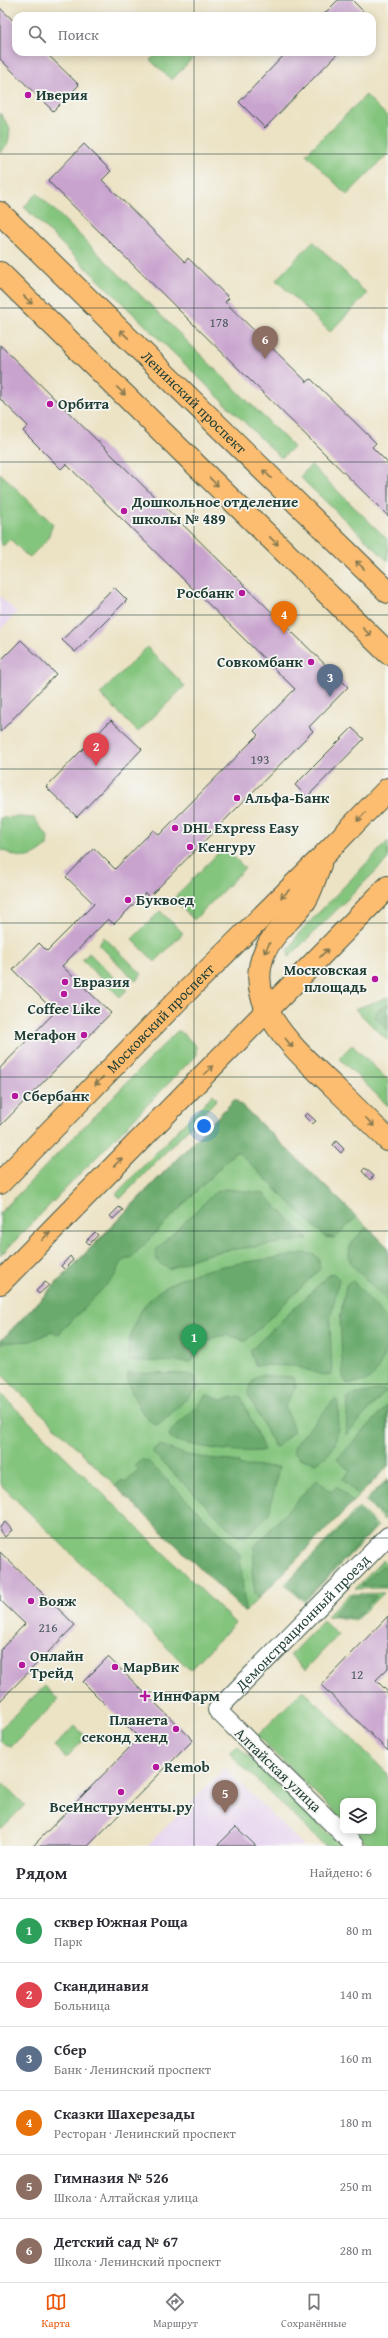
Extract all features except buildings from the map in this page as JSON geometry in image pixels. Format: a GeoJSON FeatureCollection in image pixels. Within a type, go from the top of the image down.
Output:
{"type":"FeatureCollection","features":[{"type":"Feature","properties":{"kind":"main road","name":"Ленинский проспект"},"geometry":{"type":"LineString","coordinates":[[0,213],[388,592]]}},
{"type":"Feature","properties":{"kind":"main road"},"geometry":{"type":"LineString","coordinates":[[0,273],[388,653]]}},
{"type":"Feature","properties":{"kind":"main road","name":"Московский проспект"},"geometry":{"type":"LineString","coordinates":[[0,1183],[175,1003],[388,789]]}},
{"type":"Feature","properties":{"kind":"main road","name":"Московский проспект"},"geometry":{"type":"LineString","coordinates":[[268,1010],[260,988],[259,976],[265,951],[273,937],[305,901],[323,856]]}},
{"type":"Feature","properties":{"kind":"main road"},"geometry":{"type":"LineString","coordinates":[[0,1283],[388,887]]}},
{"type":"Feature","properties":{"kind":"main road"},"geometry":{"type":"LineString","coordinates":[[268,1010],[290,1044],[388,1140]]}},
{"type":"Feature","properties":{"kind":"street","name":"Демонстрационный проезд"},"geometry":{"type":"LineString","coordinates":[[217,1710],[388,1536]]}},
{"type":"Feature","properties":{"kind":"street","name":"Алтайская улица"},"geometry":{"type":"LineString","coordinates":[[217,1710],[355,1846]]}},
{"type":"Feature","properties":{"kind":"shaded area"},"geometry":{"type":"Polygon","coordinates":[[[0,596],[17,613],[0,630],[0,596]]]}},
{"type":"Feature","properties":{"kind":"shaded area"},"geometry":{"type":"Polygon","coordinates":[[[225,1768],[304,1846],[147,1846],[225,1768]]]}},
{"type":"Feature","properties":{"kind":"green space"},"geometry":{"type":"Polygon","coordinates":[[[154,56],[194,56],[172,80],[150,60],[154,56]]]}},
{"type":"Feature","properties":{"kind":"green space"},"geometry":{"type":"Polygon","coordinates":[[[366,95],[388,117],[388,154],[347,195],[306,154],[366,95]]]}},
{"type":"Feature","properties":{"kind":"green space"},"geometry":{"type":"Polygon","coordinates":[[[0,113],[10,128],[8,144],[0,153],[0,113]]]}},
{"type":"Feature","properties":{"kind":"green space"},"geometry":{"type":"Polygon","coordinates":[[[37,193],[294,447],[281,458],[24,207],[37,193]]]}},
{"type":"Feature","properties":{"kind":"green space"},"geometry":{"type":"Polygon","coordinates":[[[313,241],[367,294],[330,332],[276,280],[313,241]]]}},
{"type":"Feature","properties":{"kind":"green space"},"geometry":{"type":"Polygon","coordinates":[[[311,465],[388,540],[388,561],[300,477],[311,465]]]}},
{"type":"Feature","properties":{"kind":"green space"},"geometry":{"type":"Polygon","coordinates":[[[0,473],[53,524],[47,540],[29,558],[10,539],[3,546],[0,541],[0,473]]]}},
{"type":"Feature","properties":{"kind":"green space"},"geometry":{"type":"Polygon","coordinates":[[[147,647],[185,686],[138,732],[100,694],[147,647]]]}},
{"type":"Feature","properties":{"kind":"green space"},"geometry":{"type":"Polygon","coordinates":[[[0,818],[34,818],[48,837],[47,846],[35,855],[29,857],[19,857],[0,849],[0,818]]]}},
{"type":"Feature","properties":{"kind":"green space"},"geometry":{"type":"Polygon","coordinates":[[[388,841],[388,859],[289,957],[288,951],[299,933],[388,841]]]}},
{"type":"Feature","properties":{"kind":"green space"},"geometry":{"type":"Polygon","coordinates":[[[224,847],[245,868],[194,920],[173,899],[224,847]]]}},
{"type":"Feature","properties":{"kind":"green space"},"geometry":{"type":"Polygon","coordinates":[[[160,911],[183,933],[155,962],[132,939],[160,911]]]}},
{"type":"Feature","properties":{"kind":"green space"},"geometry":{"type":"Polygon","coordinates":[[[104,937],[142,974],[136,981],[98,944],[104,937]]]}},
{"type":"Feature","properties":{"kind":"green space"},"geometry":{"type":"Polygon","coordinates":[[[89,953],[127,990],[120,997],[82,960],[89,953]]]}},
{"type":"Feature","properties":{"kind":"green space"},"geometry":{"type":"Polygon","coordinates":[[[388,997],[388,1041],[355,1009],[388,997]]]}},
{"type":"Feature","properties":{"kind":"green space"},"geometry":{"type":"Polygon","coordinates":[[[388,1004],[388,1030],[375,1017],[377,1011],[388,1004]]]}},
{"type":"Feature","properties":{"kind":"green space"},"geometry":{"type":"Polygon","coordinates":[[[180,1031],[196,1046],[196,1055],[0,1256],[0,1213],[176,1032],[180,1031]]]}},
{"type":"Feature","properties":{"kind":"green space"},"geometry":{"type":"Polygon","coordinates":[[[352,1045],[388,1080],[388,1106],[339,1058],[352,1045]]]}},
{"type":"Feature","properties":{"kind":"green space"},"geometry":{"type":"Polygon","coordinates":[[[213,1094],[217,1099],[121,1198],[116,1194],[213,1094]]]}},
{"type":"Feature","properties":{"kind":"green space"},"geometry":{"type":"Polygon","coordinates":[[[235,1099],[388,1247],[388,1466],[245,1612],[0,1373],[0,1341],[235,1099]]]}},
{"type":"Feature","properties":{"kind":"green space"},"geometry":{"type":"Polygon","coordinates":[[[235,1099],[357,1217],[335,1238],[325,1237],[238,1152],[235,1152],[132,1257],[125,1260],[119,1266],[115,1276],[59,1334],[51,1332],[31,1341],[0,1343],[235,1099]]]}},
{"type":"Feature","properties":{"kind":"green space"},"geometry":{"type":"Polygon","coordinates":[[[225,1189],[263,1193],[308,1239],[222,1251],[198,1257],[169,1269],[160,1264],[156,1257],[156,1250],[214,1193],[225,1189]]]}},
{"type":"Feature","properties":{"kind":"green space"},"geometry":{"type":"Polygon","coordinates":[[[367,1227],[388,1247],[388,1302],[351,1264],[349,1258],[352,1243],[367,1227]]]}},
{"type":"Feature","properties":{"kind":"green space"},"geometry":{"type":"Polygon","coordinates":[[[305,1253],[315,1255],[319,1259],[320,1269],[245,1342],[232,1336],[220,1336],[214,1338],[203,1345],[197,1352],[192,1362],[129,1361],[128,1349],[133,1328],[144,1306],[161,1290],[182,1278],[206,1270],[305,1253]]]}},
{"type":"Feature","properties":{"kind":"green space"},"geometry":{"type":"Polygon","coordinates":[[[333,1273],[339,1279],[330,1321],[332,1374],[323,1375],[295,1366],[255,1365],[250,1351],[330,1274],[333,1273]]]}},
{"type":"Feature","properties":{"kind":"green space"},"geometry":{"type":"Polygon","coordinates":[[[353,1281],[388,1320],[388,1327],[382,1361],[374,1375],[366,1381],[347,1384],[343,1377],[340,1319],[346,1285],[353,1281]]]}},
{"type":"Feature","properties":{"kind":"green space"},"geometry":{"type":"Polygon","coordinates":[[[127,1373],[190,1374],[195,1377],[198,1388],[161,1423],[155,1425],[145,1416],[136,1402],[130,1387],[127,1373]]]}},
{"type":"Feature","properties":{"kind":"green space"},"geometry":{"type":"Polygon","coordinates":[[[259,1375],[293,1377],[296,1387],[285,1406],[294,1431],[277,1447],[274,1446],[248,1394],[251,1383],[259,1375]]]}},
{"type":"Feature","properties":{"kind":"green space"},"geometry":{"type":"Polygon","coordinates":[[[384,1389],[386,1391],[346,1435],[348,1398],[351,1395],[384,1389]]]}},
{"type":"Feature","properties":{"kind":"green space"},"geometry":{"type":"Polygon","coordinates":[[[0,1393],[235,1623],[190,1670],[0,1484],[0,1393]]]}},
{"type":"Feature","properties":{"kind":"green space"},"geometry":{"type":"Polygon","coordinates":[[[207,1395],[221,1400],[241,1396],[264,1450],[246,1451],[216,1449],[186,1444],[169,1437],[171,1431],[207,1395]]]}},
{"type":"Feature","properties":{"kind":"green space"},"geometry":{"type":"Polygon","coordinates":[[[334,1400],[337,1400],[338,1404],[338,1416],[337,1437],[332,1449],[326,1456],[316,1463],[299,1458],[294,1453],[294,1446],[334,1400]]]}},
{"type":"Feature","properties":{"kind":"green space"},"geometry":{"type":"Polygon","coordinates":[[[388,1405],[388,1466],[359,1496],[343,1479],[350,1471],[337,1459],[388,1405]]]}},
{"type":"Feature","properties":{"kind":"green space"},"geometry":{"type":"Polygon","coordinates":[[[160,1445],[186,1455],[238,1462],[240,1466],[279,1467],[269,1514],[246,1536],[237,1536],[153,1453],[153,1450],[160,1445]]]}},
{"type":"Feature","properties":{"kind":"green space"},"geometry":{"type":"Polygon","coordinates":[[[142,1460],[148,1461],[236,1549],[240,1555],[245,1612],[115,1486],[122,1480],[125,1483],[139,1470],[135,1466],[142,1460]]]}},
{"type":"Feature","properties":{"kind":"green space"},"geometry":{"type":"Polygon","coordinates":[[[388,1478],[388,1515],[384,1520],[365,1501],[388,1478]]]}},
{"type":"Feature","properties":{"kind":"green space"},"geometry":{"type":"Polygon","coordinates":[[[317,1479],[331,1492],[337,1486],[353,1502],[258,1599],[255,1595],[252,1571],[255,1546],[317,1479]]]}},
{"type":"Feature","properties":{"kind":"green space"},"geometry":{"type":"Polygon","coordinates":[[[388,1480],[388,1512],[382,1515],[369,1503],[369,1499],[388,1480]]]}},
{"type":"Feature","properties":{"kind":"green space"},"geometry":{"type":"Polygon","coordinates":[[[359,1507],[378,1526],[304,1602],[285,1584],[359,1507]]]}},
{"type":"Feature","properties":{"kind":"green space"},"geometry":{"type":"Polygon","coordinates":[[[357,1512],[360,1512],[374,1525],[374,1528],[306,1598],[302,1598],[289,1585],[289,1582],[357,1512]]]}},
{"type":"Feature","properties":{"kind":"green space"},"geometry":{"type":"Polygon","coordinates":[[[383,1560],[388,1565],[388,1588],[355,1589],[383,1560]]]}},
{"type":"Feature","properties":{"kind":"green space"},"geometry":{"type":"Polygon","coordinates":[[[383,1565],[388,1570],[388,1585],[361,1586],[383,1565]]]}},
{"type":"Feature","properties":{"kind":"green space"},"geometry":{"type":"Polygon","coordinates":[[[383,1593],[356,1620],[327,1616],[349,1594],[383,1593]]]}},
{"type":"Feature","properties":{"kind":"green space"},"geometry":{"type":"Polygon","coordinates":[[[351,1596],[376,1596],[356,1618],[332,1615],[351,1596]]]}},
{"type":"Feature","properties":{"kind":"green space"},"geometry":{"type":"Polygon","coordinates":[[[323,1621],[338,1635],[305,1670],[290,1655],[323,1621]]]}},
{"type":"Feature","properties":{"kind":"green space"},"geometry":{"type":"Polygon","coordinates":[[[45,1686],[58,1700],[12,1746],[6,1746],[0,1741],[0,1728],[45,1686]]]}},
{"type":"Feature","properties":{"kind":"green space"},"geometry":{"type":"Polygon","coordinates":[[[303,1690],[388,1774],[388,1846],[369,1846],[357,1834],[376,1834],[376,1798],[340,1798],[340,1817],[257,1736],[303,1690]]]}},
{"type":"Feature","properties":{"kind":"green space"},"geometry":{"type":"Polygon","coordinates":[[[75,1726],[86,1738],[66,1758],[54,1746],[75,1726]]]}},
{"type":"Feature","properties":{"kind":"green space"},"geometry":{"type":"Polygon","coordinates":[[[237,1745],[341,1846],[325,1846],[229,1753],[237,1745]]]}},
{"type":"Feature","properties":{"kind":"green space"},"geometry":{"type":"Polygon","coordinates":[[[0,1781],[25,1805],[0,1830],[0,1781]]]}},
{"type":"Feature","properties":{"kind":"place","name":"Иверия"},"geometry":{"type":"Point","coordinates":[28,95]}},
{"type":"Feature","properties":{"kind":"place","name":"Детский сад № 67"},"geometry":{"type":"Point","coordinates":[265,359]}},
{"type":"Feature","properties":{"kind":"place","name":"Орбита"},"geometry":{"type":"Point","coordinates":[50,404]}},
{"type":"Feature","properties":{"kind":"place","name":"Дошкольное отделение школы № 489"},"geometry":{"type":"Point","coordinates":[124,511]}},
{"type":"Feature","properties":{"kind":"place","name":"Росбанк"},"geometry":{"type":"Point","coordinates":[242,593]}},
{"type":"Feature","properties":{"kind":"place","name":"Сказки Шахерезады"},"geometry":{"type":"Point","coordinates":[284,634]}},
{"type":"Feature","properties":{"kind":"place","name":"Совкомбанк"},"geometry":{"type":"Point","coordinates":[311,662]}},
{"type":"Feature","properties":{"kind":"place","name":"Сбер"},"geometry":{"type":"Point","coordinates":[330,697]}},
{"type":"Feature","properties":{"kind":"place","name":"Скандинавия"},"geometry":{"type":"Point","coordinates":[96,766]}},
{"type":"Feature","properties":{"kind":"place","name":"Альфа-Банк"},"geometry":{"type":"Point","coordinates":[237,798]}},
{"type":"Feature","properties":{"kind":"place","name":"DHL Express Easy"},"geometry":{"type":"Point","coordinates":[175,828]}},
{"type":"Feature","properties":{"kind":"place","name":"Кенгуру"},"geometry":{"type":"Point","coordinates":[190,847]}},
{"type":"Feature","properties":{"kind":"place","name":"Буквоед"},"geometry":{"type":"Point","coordinates":[128,900]}},
{"type":"Feature","properties":{"kind":"place","name":"Московская площадь"},"geometry":{"type":"Point","coordinates":[375,979]}},
{"type":"Feature","properties":{"kind":"place","name":"Евразия"},"geometry":{"type":"Point","coordinates":[65,982]}},
{"type":"Feature","properties":{"kind":"place","name":"Coffee Like"},"geometry":{"type":"Point","coordinates":[64,994]}},
{"type":"Feature","properties":{"kind":"place","name":"Мегафон"},"geometry":{"type":"Point","coordinates":[84,1035]}},
{"type":"Feature","properties":{"kind":"place","name":"Сбербанк"},"geometry":{"type":"Point","coordinates":[15,1096]}},
{"type":"Feature","properties":{"kind":"place","name":"сквер Южная Роща"},"geometry":{"type":"Point","coordinates":[194,1357]}},
{"type":"Feature","properties":{"kind":"place","name":"Вояж"},"geometry":{"type":"Point","coordinates":[31,1601]}},
{"type":"Feature","properties":{"kind":"place","name":"Онлайн Трейд"},"geometry":{"type":"Point","coordinates":[22,1665]}},
{"type":"Feature","properties":{"kind":"place","name":"МарВик"},"geometry":{"type":"Point","coordinates":[115,1667]}},
{"type":"Feature","properties":{"kind":"place","name":"ИннФарм"},"geometry":{"type":"Point","coordinates":[145,1696]}},
{"type":"Feature","properties":{"kind":"place","name":"Планета секонд хенд"},"geometry":{"type":"Point","coordinates":[176,1729]}},
{"type":"Feature","properties":{"kind":"place","name":"Remob"},"geometry":{"type":"Point","coordinates":[156,1767]}},
{"type":"Feature","properties":{"kind":"place","name":"ВсеИнструменты.ру"},"geometry":{"type":"Point","coordinates":[121,1792]}},
{"type":"Feature","properties":{"kind":"place","name":"Гимназия № 526"},"geometry":{"type":"Point","coordinates":[225,1813]}}]}
